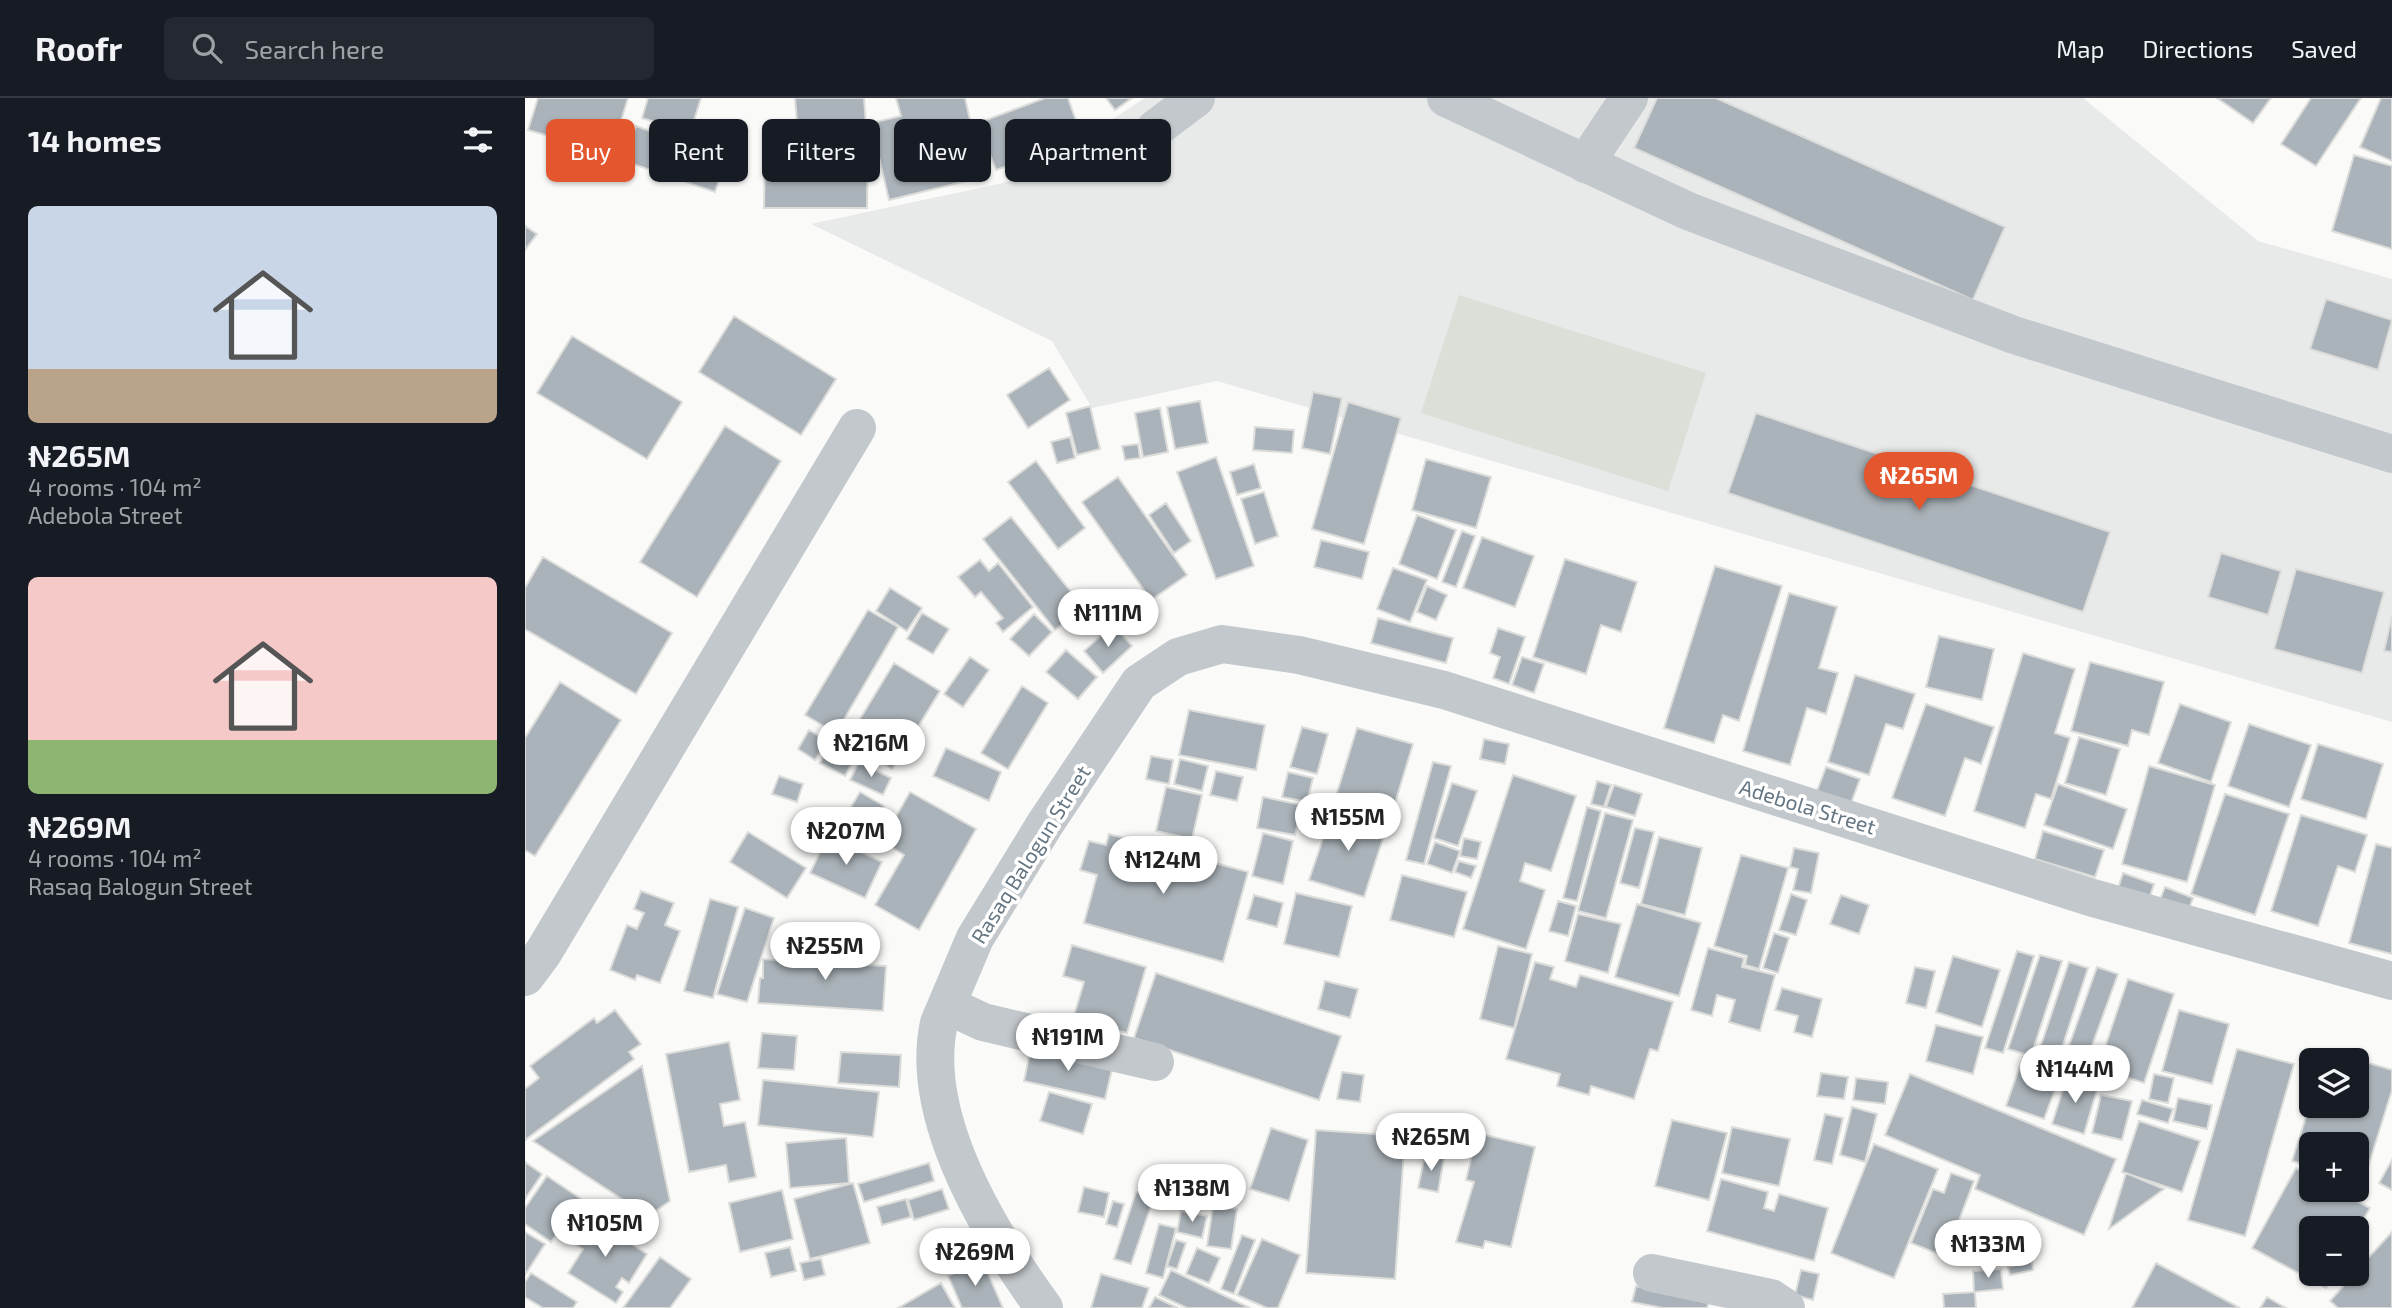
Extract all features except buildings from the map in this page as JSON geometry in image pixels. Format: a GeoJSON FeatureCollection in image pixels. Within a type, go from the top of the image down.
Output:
{"type":"FeatureCollection","features":[{"type":"Feature","properties":{"kind":"street"},"geometry":{"type":"LineString","coordinates":[[1168,119],[1196,98]]}},
{"type":"Feature","properties":{"kind":"street"},"geometry":{"type":"LineString","coordinates":[[1446,98],[1688,211],[2014,335],[2392,454]]}},
{"type":"Feature","properties":{"kind":"street"},"geometry":{"type":"LineString","coordinates":[[1584,163],[1629,98]]}},
{"type":"Feature","properties":{"kind":"street"},"geometry":{"type":"LineString","coordinates":[[525,977],[543,953],[857,428]]}},
{"type":"Feature","properties":{"kind":"street","name":"Adebola Street"},"geometry":{"type":"LineString","coordinates":[[1221,644],[1299,655],[1444,690],[2093,898],[2392,981]]}},
{"type":"Feature","properties":{"kind":"street","name":"Rasaq Balogun Street"},"geometry":{"type":"LineString","coordinates":[[1044,1308],[1007,1255],[953,1150],[937,1084],[936,1038],[975,938],[1045,824],[1139,683],[1178,657],[1221,644]]}},
{"type":"Feature","properties":{"kind":"street"},"geometry":{"type":"LineString","coordinates":[[947,1005],[983,1022],[1155,1062]]}},
{"type":"Feature","properties":{"kind":"street"},"geometry":{"type":"LineString","coordinates":[[1652,1273],[1771,1298],[1786,1308]]}},
{"type":"Feature","properties":{"kind":"shaded area"},"geometry":{"type":"Polygon","coordinates":[[[1145,98],[2083,98],[2258,241],[2392,279],[2392,722],[1217,381],[1092,408],[1052,341],[811,224],[1008,182],[1171,182],[1171,119],[1113,119],[1145,98]]]}},
{"type":"Feature","properties":{"kind":"shaded area"},"geometry":{"type":"Polygon","coordinates":[[[1459,295],[1706,373],[1668,491],[1421,413],[1459,295]]]}}]}
